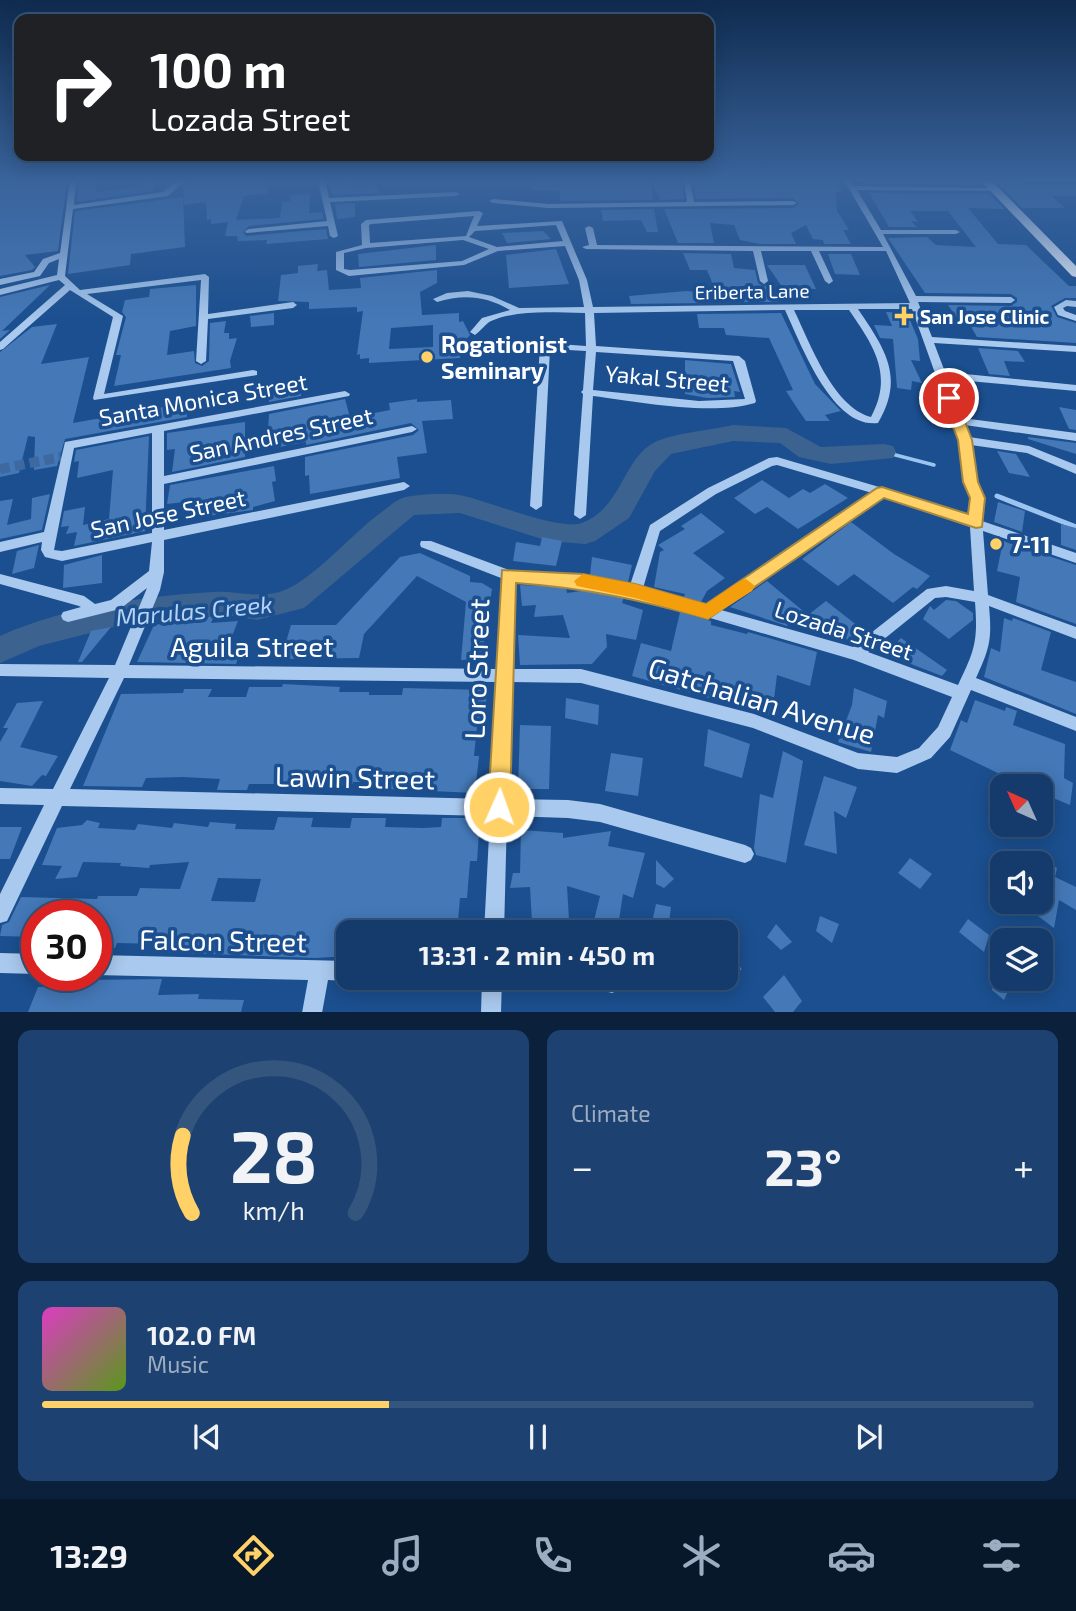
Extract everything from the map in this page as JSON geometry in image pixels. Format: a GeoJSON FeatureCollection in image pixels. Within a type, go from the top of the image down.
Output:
{"type":"FeatureCollection","features":[{"type":"Feature","properties":{"kind":"main road"},"geometry":{"type":"LineString","coordinates":[[1032,227],[1076,273]]}},
{"type":"Feature","properties":{"kind":"street"},"geometry":{"type":"LineString","coordinates":[[66,227],[63,255],[65,281],[78,293],[118,316],[98,397],[253,373]]}},
{"type":"Feature","properties":{"kind":"street"},"geometry":{"type":"LineString","coordinates":[[249,231],[284,232],[308,227]]}},
{"type":"Feature","properties":{"kind":"street"},"geometry":{"type":"LineString","coordinates":[[333,227],[334,236]]}},
{"type":"Feature","properties":{"kind":"street"},"geometry":{"type":"LineString","coordinates":[[365,227],[366,246]]}},
{"type":"Feature","properties":{"kind":"street"},"geometry":{"type":"LineString","coordinates":[[464,238],[473,229],[498,227]]}},
{"type":"Feature","properties":{"kind":"street"},"geometry":{"type":"LineString","coordinates":[[561,227],[583,280],[589,311],[591,347],[580,515]]}},
{"type":"Feature","properties":{"kind":"street","name":"Gatchalian Avenue"},"geometry":{"type":"LineString","coordinates":[[504,674],[582,676],[754,721],[858,761],[897,765],[925,753],[944,732],[981,652],[984,599],[976,523],[978,498],[971,482],[965,440],[914,303],[875,227]]}},
{"type":"Feature","properties":{"kind":"street"},"geometry":{"type":"LineString","coordinates":[[589,228],[590,247],[888,249]]}},
{"type":"Feature","properties":{"kind":"street"},"geometry":{"type":"LineString","coordinates":[[878,232],[956,232]]}},
{"type":"Feature","properties":{"kind":"street"},"geometry":{"type":"LineString","coordinates":[[496,249],[464,238],[366,246],[340,252],[340,270],[349,273],[464,263],[496,249],[568,243]]}},
{"type":"Feature","properties":{"kind":"street"},"geometry":{"type":"LineString","coordinates":[[756,247],[764,281]]}},
{"type":"Feature","properties":{"kind":"street"},"geometry":{"type":"LineString","coordinates":[[814,248],[829,281]]}},
{"type":"Feature","properties":{"kind":"street"},"geometry":{"type":"LineString","coordinates":[[0,282],[37,274],[46,261],[63,255]]}},
{"type":"Feature","properties":{"kind":"street"},"geometry":{"type":"LineString","coordinates":[[78,293],[205,277],[201,362]]}},
{"type":"Feature","properties":{"kind":"street"},"geometry":{"type":"LineString","coordinates":[[0,292],[65,281]]}},
{"type":"Feature","properties":{"kind":"street"},"geometry":{"type":"LineString","coordinates":[[0,338],[65,281]]}},
{"type":"Feature","properties":{"kind":"street"},"geometry":{"type":"LineString","coordinates":[[0,347],[65,281]]}},
{"type":"Feature","properties":{"kind":"street"},"geometry":{"type":"LineString","coordinates":[[437,299],[475,295],[505,303],[517,311]]}},
{"type":"Feature","properties":{"kind":"street","name":"Eriberta Lane"},"geometry":{"type":"LineString","coordinates":[[475,332],[485,320],[517,311],[852,307],[1011,300]]}},
{"type":"Feature","properties":{"kind":"street"},"geometry":{"type":"LineString","coordinates":[[1076,303],[1058,307],[1061,313],[1076,318]]}},
{"type":"Feature","properties":{"kind":"street"},"geometry":{"type":"LineString","coordinates":[[203,317],[293,305]]}},
{"type":"Feature","properties":{"kind":"street"},"geometry":{"type":"LineString","coordinates":[[788,308],[828,385],[845,408],[861,421],[874,421],[885,406],[888,367],[852,307]]}},
{"type":"Feature","properties":{"kind":"street"},"geometry":{"type":"LineString","coordinates":[[928,340],[1076,349]]}},
{"type":"Feature","properties":{"kind":"street"},"geometry":{"type":"LineString","coordinates":[[536,506],[543,349],[549,344],[591,347]]}},
{"type":"Feature","properties":{"kind":"street","name":"Yakal Street"},"geometry":{"type":"LineString","coordinates":[[586,392],[744,405],[750,403],[751,399],[740,361],[736,358],[591,347]]}},
{"type":"Feature","properties":{"kind":"street"},"geometry":{"type":"LineString","coordinates":[[941,375],[1076,388]]}},
{"type":"Feature","properties":{"kind":"street","name":"Santa Monica Street"},"geometry":{"type":"LineString","coordinates":[[66,453],[158,428],[345,394]]}},
{"type":"Feature","properties":{"kind":"street"},"geometry":{"type":"LineString","coordinates":[[958,421],[1076,437]]}},
{"type":"Feature","properties":{"kind":"street"},"geometry":{"type":"LineString","coordinates":[[0,914],[119,672],[153,590],[158,536],[158,428]]}},
{"type":"Feature","properties":{"kind":"street","name":"San Andres Street"},"geometry":{"type":"LineString","coordinates":[[158,481],[412,429]]}},
{"type":"Feature","properties":{"kind":"street"},"geometry":{"type":"LineString","coordinates":[[965,440],[1029,450],[1076,470]]}},
{"type":"Feature","properties":{"kind":"street","name":"San Jose Street"},"geometry":{"type":"LineString","coordinates":[[66,453],[47,550],[55,556],[404,486]]}},
{"type":"Feature","properties":{"kind":"street"},"geometry":{"type":"LineString","coordinates":[[635,591],[654,528],[712,491],[769,462],[785,462],[882,492],[1076,558]]}},
{"type":"Feature","properties":{"kind":"street"},"geometry":{"type":"LineString","coordinates":[[708,612],[882,492]]}},
{"type":"Feature","properties":{"kind":"street"},"geometry":{"type":"LineString","coordinates":[[0,547],[49,536]]}},
{"type":"Feature","properties":{"kind":"street","name":"Lozada Street"},"geometry":{"type":"LineString","coordinates":[[426,544],[508,575],[583,581],[635,591],[966,688]]}},
{"type":"Feature","properties":{"kind":"street"},"geometry":{"type":"LineString","coordinates":[[68,616],[115,606],[156,572]]}},
{"type":"Feature","properties":{"kind":"street","name":"Loro Street"},"geometry":{"type":"LineString","coordinates":[[495,920],[508,575]]}},
{"type":"Feature","properties":{"kind":"street"},"geometry":{"type":"LineString","coordinates":[[0,579],[84,602],[92,611]]}},
{"type":"Feature","properties":{"kind":"street"},"geometry":{"type":"LineString","coordinates":[[855,654],[932,593],[956,590],[1076,633]]}},
{"type":"Feature","properties":{"kind":"street","name":"Aguila Street"},"geometry":{"type":"LineString","coordinates":[[0,670],[504,674]]}},
{"type":"Feature","properties":{"kind":"street"},"geometry":{"type":"LineString","coordinates":[[966,688],[1076,724]]}},
{"type":"Feature","properties":{"kind":"street","name":"Lawin Street"},"geometry":{"type":"LineString","coordinates":[[0,796],[499,807],[600,813],[745,854]]}},
{"type":"Feature","properties":{"kind":"street"},"geometry":{"type":"LineString","coordinates":[[0,963],[21,964]]}},
{"type":"Feature","properties":{"kind":"street","name":"Falcon Street"},"geometry":{"type":"LineString","coordinates":[[112,965],[336,971]]}},
{"type":"Feature","properties":{"kind":"street"},"geometry":{"type":"LineString","coordinates":[[312,1012],[320,970]]}},
{"type":"Feature","properties":{"kind":"street"},"geometry":{"type":"LineString","coordinates":[[491,1012],[492,990]]}},
{"type":"Feature","properties":{"kind":"building"},"geometry":{"type":"Polygon","coordinates":[[[0,227],[61,227],[58,251],[25,255],[35,267],[32,270],[0,276],[0,227]]]}},
{"type":"Feature","properties":{"kind":"building"},"geometry":{"type":"Polygon","coordinates":[[[73,227],[184,227],[185,247],[131,254],[130,265],[68,274],[73,227]]]}},
{"type":"Feature","properties":{"kind":"building"},"geometry":{"type":"Polygon","coordinates":[[[227,227],[248,227],[243,232],[246,236],[326,229],[328,239],[266,244],[267,240],[238,241],[237,236],[225,236],[227,227]]]}},
{"type":"Feature","properties":{"kind":"building"},"geometry":{"type":"Polygon","coordinates":[[[645,227],[657,227],[658,232],[647,232],[645,227]]]}},
{"type":"Feature","properties":{"kind":"building"},"geometry":{"type":"Polygon","coordinates":[[[672,227],[711,227],[714,243],[678,243],[672,227]]]}},
{"type":"Feature","properties":{"kind":"building"},"geometry":{"type":"Polygon","coordinates":[[[735,227],[802,227],[791,233],[796,244],[760,244],[740,240],[735,227]]]}},
{"type":"Feature","properties":{"kind":"building"},"geometry":{"type":"Polygon","coordinates":[[[807,227],[847,227],[849,230],[843,230],[851,244],[824,244],[823,240],[813,239],[807,227]]]}},
{"type":"Feature","properties":{"kind":"building"},"geometry":{"type":"Polygon","coordinates":[[[961,227],[984,227],[998,244],[1026,245],[1069,286],[1076,286],[1076,298],[1065,298],[1051,306],[1057,317],[1076,323],[1076,343],[977,337],[966,318],[957,318],[948,305],[1011,306],[1017,302],[1017,298],[1011,294],[925,293],[888,238],[927,237],[936,245],[976,247],[961,227]]]}},
{"type":"Feature","properties":{"kind":"building"},"geometry":{"type":"Polygon","coordinates":[[[543,231],[551,239],[507,243],[502,233],[543,231]]]}},
{"type":"Feature","properties":{"kind":"building"},"geometry":{"type":"Polygon","coordinates":[[[436,245],[436,260],[359,267],[358,254],[436,245]]]}},
{"type":"Feature","properties":{"kind":"building"},"geometry":{"type":"Polygon","coordinates":[[[556,249],[569,284],[509,288],[506,255],[556,249]]]}},
{"type":"Feature","properties":{"kind":"building"},"geometry":{"type":"Polygon","coordinates":[[[683,253],[731,254],[734,268],[755,270],[758,283],[764,287],[770,283],[778,302],[743,302],[736,289],[714,287],[707,270],[690,270],[683,253]]]}},
{"type":"Feature","properties":{"kind":"building"},"geometry":{"type":"Polygon","coordinates":[[[828,254],[851,254],[860,275],[835,274],[828,254]]]}},
{"type":"Feature","properties":{"kind":"building"},"geometry":{"type":"Polygon","coordinates":[[[318,264],[317,271],[327,270],[329,290],[361,288],[360,278],[437,270],[437,283],[420,292],[422,315],[459,313],[459,322],[463,321],[470,335],[464,342],[465,348],[460,348],[460,358],[369,363],[369,358],[360,359],[360,354],[357,355],[363,311],[357,312],[357,307],[309,309],[309,302],[278,301],[281,275],[298,273],[298,266],[318,264]],[[433,325],[391,328],[389,349],[433,347],[433,325]]]}},
{"type":"Feature","properties":{"kind":"building"},"geometry":{"type":"Polygon","coordinates":[[[767,265],[805,265],[816,289],[783,288],[767,265]]]}},
{"type":"Feature","properties":{"kind":"building"},"geometry":{"type":"Polygon","coordinates":[[[50,285],[2,331],[10,330],[0,339],[0,297],[50,285]]]}},
{"type":"Feature","properties":{"kind":"building"},"geometry":{"type":"Polygon","coordinates":[[[196,285],[196,326],[170,331],[167,355],[194,351],[195,363],[202,366],[209,361],[210,323],[226,321],[224,333],[229,333],[229,339],[237,338],[230,361],[231,368],[114,386],[121,355],[116,355],[126,317],[122,312],[125,300],[149,297],[150,289],[196,285]]]}},
{"type":"Feature","properties":{"kind":"building"},"geometry":{"type":"Polygon","coordinates":[[[700,292],[703,303],[631,304],[629,296],[700,292]]]}},
{"type":"Feature","properties":{"kind":"building"},"geometry":{"type":"Polygon","coordinates":[[[886,312],[907,313],[918,339],[920,361],[911,360],[922,383],[912,381],[911,390],[897,388],[893,339],[880,338],[874,325],[892,326],[886,312]]]}},
{"type":"Feature","properties":{"kind":"building"},"geometry":{"type":"Polygon","coordinates":[[[274,313],[274,325],[251,327],[250,316],[274,313]]]}},
{"type":"Feature","properties":{"kind":"building"},"geometry":{"type":"Polygon","coordinates":[[[781,313],[815,384],[841,411],[825,415],[830,421],[806,421],[786,391],[793,390],[769,338],[726,335],[724,328],[699,328],[697,314],[781,313]]]}},
{"type":"Feature","properties":{"kind":"building"},"geometry":{"type":"Polygon","coordinates":[[[57,324],[41,364],[89,357],[73,423],[186,403],[187,417],[65,439],[57,466],[34,470],[35,437],[28,436],[19,473],[0,477],[0,352],[32,327],[57,324]]]}},
{"type":"Feature","properties":{"kind":"building"},"geometry":{"type":"Polygon","coordinates":[[[978,348],[1018,351],[1025,362],[1004,361],[1010,376],[989,374],[978,348]]]}},
{"type":"Feature","properties":{"kind":"building"},"geometry":{"type":"Polygon","coordinates":[[[685,360],[731,364],[740,392],[734,391],[735,397],[707,398],[685,394],[685,360]]]}},
{"type":"Feature","properties":{"kind":"building"},"geometry":{"type":"Polygon","coordinates":[[[301,384],[301,396],[269,402],[269,392],[279,391],[279,387],[301,384]]]}},
{"type":"Feature","properties":{"kind":"building"},"geometry":{"type":"Polygon","coordinates":[[[345,399],[352,425],[353,417],[390,410],[389,403],[417,399],[417,402],[451,400],[453,419],[422,421],[427,453],[397,457],[400,478],[310,494],[309,475],[305,476],[305,457],[413,435],[419,430],[411,423],[306,445],[306,442],[274,448],[273,429],[268,430],[269,414],[345,399]]]}},
{"type":"Feature","properties":{"kind":"building"},"geometry":{"type":"Polygon","coordinates":[[[1059,407],[1076,410],[1076,430],[1069,429],[1059,407]]]}},
{"type":"Feature","properties":{"kind":"building"},"geometry":{"type":"Polygon","coordinates":[[[245,422],[245,457],[172,472],[175,449],[167,450],[167,433],[245,422]]]}},
{"type":"Feature","properties":{"kind":"building"},"geometry":{"type":"Polygon","coordinates":[[[149,436],[145,531],[74,546],[77,532],[66,534],[69,526],[61,527],[64,511],[85,507],[83,525],[109,519],[113,470],[77,478],[79,461],[74,462],[76,450],[149,436]]]}},
{"type":"Feature","properties":{"kind":"building"},"geometry":{"type":"Polygon","coordinates":[[[1028,439],[1076,443],[1076,454],[1028,439]]]}},
{"type":"Feature","properties":{"kind":"building"},"geometry":{"type":"Polygon","coordinates":[[[997,451],[1016,454],[1030,477],[1009,473],[997,451]]]}},
{"type":"Feature","properties":{"kind":"building"},"geometry":{"type":"Polygon","coordinates":[[[274,466],[276,481],[272,482],[275,501],[253,507],[253,510],[200,517],[202,500],[167,504],[170,485],[274,466]]]}},
{"type":"Feature","properties":{"kind":"building"},"geometry":{"type":"Polygon","coordinates":[[[762,480],[789,498],[803,489],[810,493],[825,484],[848,498],[798,529],[767,507],[755,514],[734,498],[762,480]]]}},
{"type":"Feature","properties":{"kind":"building"},"geometry":{"type":"Polygon","coordinates":[[[50,494],[42,530],[0,539],[0,501],[13,499],[7,525],[31,519],[32,498],[50,494]]]}},
{"type":"Feature","properties":{"kind":"building"},"geometry":{"type":"Polygon","coordinates":[[[998,502],[1025,511],[1022,532],[994,522],[998,502]]]}},
{"type":"Feature","properties":{"kind":"building"},"geometry":{"type":"Polygon","coordinates":[[[701,513],[725,532],[693,553],[725,578],[707,591],[701,602],[684,597],[685,594],[654,587],[660,552],[664,550],[658,545],[685,529],[681,526],[701,513]]]}},
{"type":"Feature","properties":{"kind":"building"},"geometry":{"type":"Polygon","coordinates":[[[851,522],[894,554],[930,576],[917,589],[913,587],[893,603],[854,574],[838,586],[802,559],[851,522]]]}},
{"type":"Feature","properties":{"kind":"building"},"geometry":{"type":"Polygon","coordinates":[[[1061,524],[1076,528],[1076,550],[1061,545],[1061,524]]]}},
{"type":"Feature","properties":{"kind":"building"},"geometry":{"type":"Polygon","coordinates":[[[542,537],[562,541],[556,566],[513,561],[516,542],[540,546],[542,537]]]}},
{"type":"Feature","properties":{"kind":"building"},"geometry":{"type":"Polygon","coordinates":[[[1003,541],[1076,565],[1076,624],[1016,602],[1020,577],[997,571],[1003,541]]]}},
{"type":"Feature","properties":{"kind":"building"},"geometry":{"type":"Polygon","coordinates":[[[39,545],[34,568],[12,574],[17,551],[39,545]]]}},
{"type":"Feature","properties":{"kind":"building"},"geometry":{"type":"Polygon","coordinates":[[[420,553],[470,576],[470,582],[482,583],[492,589],[487,621],[477,622],[477,633],[485,634],[482,659],[461,660],[466,602],[417,576],[364,634],[359,658],[281,659],[291,625],[336,625],[400,557],[420,553]]]}},
{"type":"Feature","properties":{"kind":"building"},"geometry":{"type":"Polygon","coordinates":[[[102,555],[102,583],[63,588],[64,565],[102,555]]]}},
{"type":"Feature","properties":{"kind":"building"},"geometry":{"type":"Polygon","coordinates":[[[592,557],[632,565],[628,582],[590,575],[592,557]]]}},
{"type":"Feature","properties":{"kind":"building"},"geometry":{"type":"Polygon","coordinates":[[[767,581],[808,615],[826,601],[863,630],[853,640],[834,638],[793,620],[787,626],[730,607],[767,581]]]}},
{"type":"Feature","properties":{"kind":"building"},"geometry":{"type":"Polygon","coordinates":[[[520,585],[566,587],[567,593],[588,590],[624,597],[622,603],[643,610],[636,640],[606,634],[607,647],[592,664],[520,665],[518,635],[570,638],[563,615],[534,617],[536,605],[522,606],[520,585]]]}},
{"type":"Feature","properties":{"kind":"building"},"geometry":{"type":"Polygon","coordinates":[[[946,600],[956,601],[973,613],[973,620],[949,639],[923,619],[930,606],[934,610],[946,600]]]}},
{"type":"Feature","properties":{"kind":"building"},"geometry":{"type":"Polygon","coordinates":[[[680,612],[711,621],[711,625],[747,634],[748,632],[817,652],[810,686],[777,675],[772,716],[632,676],[641,643],[671,651],[680,612]]]}},
{"type":"Feature","properties":{"kind":"building"},"geometry":{"type":"Polygon","coordinates":[[[214,616],[211,623],[238,621],[228,646],[242,646],[236,664],[137,662],[154,625],[214,616]]]}},
{"type":"Feature","properties":{"kind":"building"},"geometry":{"type":"Polygon","coordinates":[[[1004,618],[1012,621],[1013,618],[1051,632],[1041,670],[1076,682],[1076,714],[984,677],[991,648],[1000,652],[1004,618]]]}},
{"type":"Feature","properties":{"kind":"building"},"geometry":{"type":"Polygon","coordinates":[[[111,627],[82,662],[78,662],[91,631],[111,627]]]}},
{"type":"Feature","properties":{"kind":"building"},"geometry":{"type":"Polygon","coordinates":[[[901,638],[947,670],[942,676],[885,654],[901,638]]]}},
{"type":"Feature","properties":{"kind":"building"},"geometry":{"type":"Polygon","coordinates":[[[283,684],[340,687],[339,692],[369,692],[369,695],[402,695],[403,688],[487,690],[484,727],[477,727],[474,756],[479,756],[475,793],[387,789],[388,782],[353,782],[352,785],[315,785],[314,788],[282,789],[284,784],[249,784],[247,790],[217,790],[220,779],[183,777],[146,778],[142,787],[83,786],[121,694],[183,693],[184,689],[212,689],[208,697],[246,697],[249,687],[282,687],[283,684]]]}},
{"type":"Feature","properties":{"kind":"building"},"geometry":{"type":"Polygon","coordinates":[[[854,688],[887,701],[884,718],[878,715],[871,752],[838,742],[852,705],[854,688]]]}},
{"type":"Feature","properties":{"kind":"building"},"geometry":{"type":"Polygon","coordinates":[[[566,698],[599,705],[598,725],[565,718],[566,698]]]}},
{"type":"Feature","properties":{"kind":"building"},"geometry":{"type":"Polygon","coordinates":[[[975,700],[1005,711],[1006,707],[1017,711],[1013,725],[1065,744],[1064,778],[1073,783],[1070,805],[1054,798],[1054,774],[1000,774],[950,750],[961,720],[967,723],[975,700]]]}},
{"type":"Feature","properties":{"kind":"building"},"geometry":{"type":"Polygon","coordinates":[[[43,701],[20,747],[58,756],[46,776],[42,775],[32,786],[0,781],[0,742],[8,728],[3,728],[17,703],[43,701]]]}},
{"type":"Feature","properties":{"kind":"building"},"geometry":{"type":"Polygon","coordinates":[[[520,725],[551,726],[549,789],[518,789],[520,725]]]}},
{"type":"Feature","properties":{"kind":"building"},"geometry":{"type":"Polygon","coordinates":[[[708,729],[750,744],[742,778],[704,766],[708,729]]]}},
{"type":"Feature","properties":{"kind":"building"},"geometry":{"type":"Polygon","coordinates":[[[783,751],[803,761],[786,863],[756,855],[754,848],[760,794],[773,798],[783,751]]]}},
{"type":"Feature","properties":{"kind":"building"},"geometry":{"type":"Polygon","coordinates":[[[611,753],[643,758],[638,796],[605,791],[611,753]]]}},
{"type":"Feature","properties":{"kind":"building"},"geometry":{"type":"Polygon","coordinates":[[[824,776],[857,787],[846,818],[834,811],[837,854],[804,845],[824,776]]]}},
{"type":"Feature","properties":{"kind":"building"},"geometry":{"type":"Polygon","coordinates":[[[278,817],[313,818],[311,827],[350,828],[352,818],[386,818],[385,827],[423,828],[441,827],[442,818],[480,818],[477,861],[470,861],[467,898],[460,898],[458,920],[336,920],[336,957],[159,952],[161,944],[117,943],[115,948],[112,948],[112,900],[21,900],[21,937],[0,936],[2,925],[9,922],[21,897],[97,899],[98,896],[137,896],[140,888],[180,889],[189,862],[150,865],[149,868],[120,866],[121,863],[83,862],[77,877],[55,879],[62,866],[42,865],[57,828],[82,825],[87,820],[100,823],[98,828],[135,830],[138,824],[172,828],[174,823],[208,827],[210,822],[236,824],[235,829],[274,830],[278,817]],[[218,878],[211,901],[255,902],[261,879],[218,878]]]}},
{"type":"Feature","properties":{"kind":"building"},"geometry":{"type":"Polygon","coordinates":[[[0,827],[22,827],[10,859],[0,859],[0,827]]]}},
{"type":"Feature","properties":{"kind":"building"},"geometry":{"type":"Polygon","coordinates":[[[521,830],[563,833],[563,838],[611,831],[608,846],[645,853],[633,898],[623,894],[619,920],[594,920],[600,896],[567,886],[569,920],[532,920],[530,887],[510,888],[513,873],[520,873],[521,830]]]}},
{"type":"Feature","properties":{"kind":"building"},"geometry":{"type":"Polygon","coordinates":[[[910,858],[932,874],[920,889],[898,873],[910,858]]]}},
{"type":"Feature","properties":{"kind":"building"},"geometry":{"type":"Polygon","coordinates":[[[656,860],[674,879],[664,888],[656,884],[656,860]]]}},
{"type":"Feature","properties":{"kind":"building"},"geometry":{"type":"Polygon","coordinates":[[[1053,865],[1057,868],[1055,877],[1076,887],[1076,910],[1059,900],[1054,928],[1035,914],[1053,914],[1053,865]]]}},
{"type":"Feature","properties":{"kind":"building"},"geometry":{"type":"Polygon","coordinates":[[[656,904],[671,907],[669,920],[653,918],[656,904]]]}},
{"type":"Feature","properties":{"kind":"building"},"geometry":{"type":"Polygon","coordinates":[[[820,916],[839,924],[832,943],[816,931],[820,916]]]}},
{"type":"Feature","properties":{"kind":"building"},"geometry":{"type":"Polygon","coordinates":[[[968,919],[989,935],[984,952],[959,932],[968,919]]]}},
{"type":"Feature","properties":{"kind":"building"},"geometry":{"type":"Polygon","coordinates":[[[776,924],[792,942],[781,950],[767,937],[776,924]]]}},
{"type":"Feature","properties":{"kind":"building"},"geometry":{"type":"Polygon","coordinates":[[[784,975],[802,1001],[793,1012],[775,1012],[763,997],[784,975]]]}},
{"type":"Feature","properties":{"kind":"building"},"geometry":{"type":"Polygon","coordinates":[[[162,979],[158,995],[199,994],[198,999],[244,1000],[241,1012],[28,1012],[36,991],[112,991],[112,980],[162,979]]]}},
{"type":"Feature","properties":{"kind":"building"},"geometry":{"type":"Polygon","coordinates":[[[993,991],[1008,991],[1004,1000],[993,991]]]}},
{"type":"Feature","properties":{"kind":"waterway","name":"Marulas Creek"},"geometry":{"type":"LineString","coordinates":[[0,650],[33,635],[133,610],[226,603],[257,608],[294,600],[326,576],[363,540],[408,506],[461,504],[548,531],[585,534],[620,511],[645,466],[663,448],[733,433],[786,436],[808,452],[819,455],[844,456],[884,452]]}},
{"type":"Feature","properties":{"kind":"waterway","name":"Marulas Creek"},"geometry":{"type":"LineString","coordinates":[[884,452],[934,465]]}},
{"type":"Feature","properties":{"kind":"waterway","name":"Marulas Creek"},"geometry":{"type":"LineString","coordinates":[[997,496],[1076,527]]}},
{"type":"Feature","properties":{"kind":"tunnel"},"geometry":{"type":"LineString","coordinates":[[0,469],[61,457]]}},
{"type":"Feature","properties":{"kind":"slow traffic"},"geometry":{"type":"LineString","coordinates":[[583,581],[635,591],[708,612],[746,586]]}},
{"type":"Feature","properties":{"kind":"place","name":"San Jose Clinic"},"geometry":{"type":"Point","coordinates":[904,316]}},
{"type":"Feature","properties":{"kind":"place","name":"Rogationist Seminary"},"geometry":{"type":"Point","coordinates":[427,357]}},
{"type":"Feature","properties":{"kind":"place","name":"7-11"},"geometry":{"type":"Point","coordinates":[996,544]}},
{"type":"Feature","properties":{"kind":"route"},"geometry":{"type":"LineString","coordinates":[[499,807],[508,575],[583,581],[635,591],[708,612],[882,492],[976,523],[978,498],[971,482],[965,440],[949,398]]}}]}
